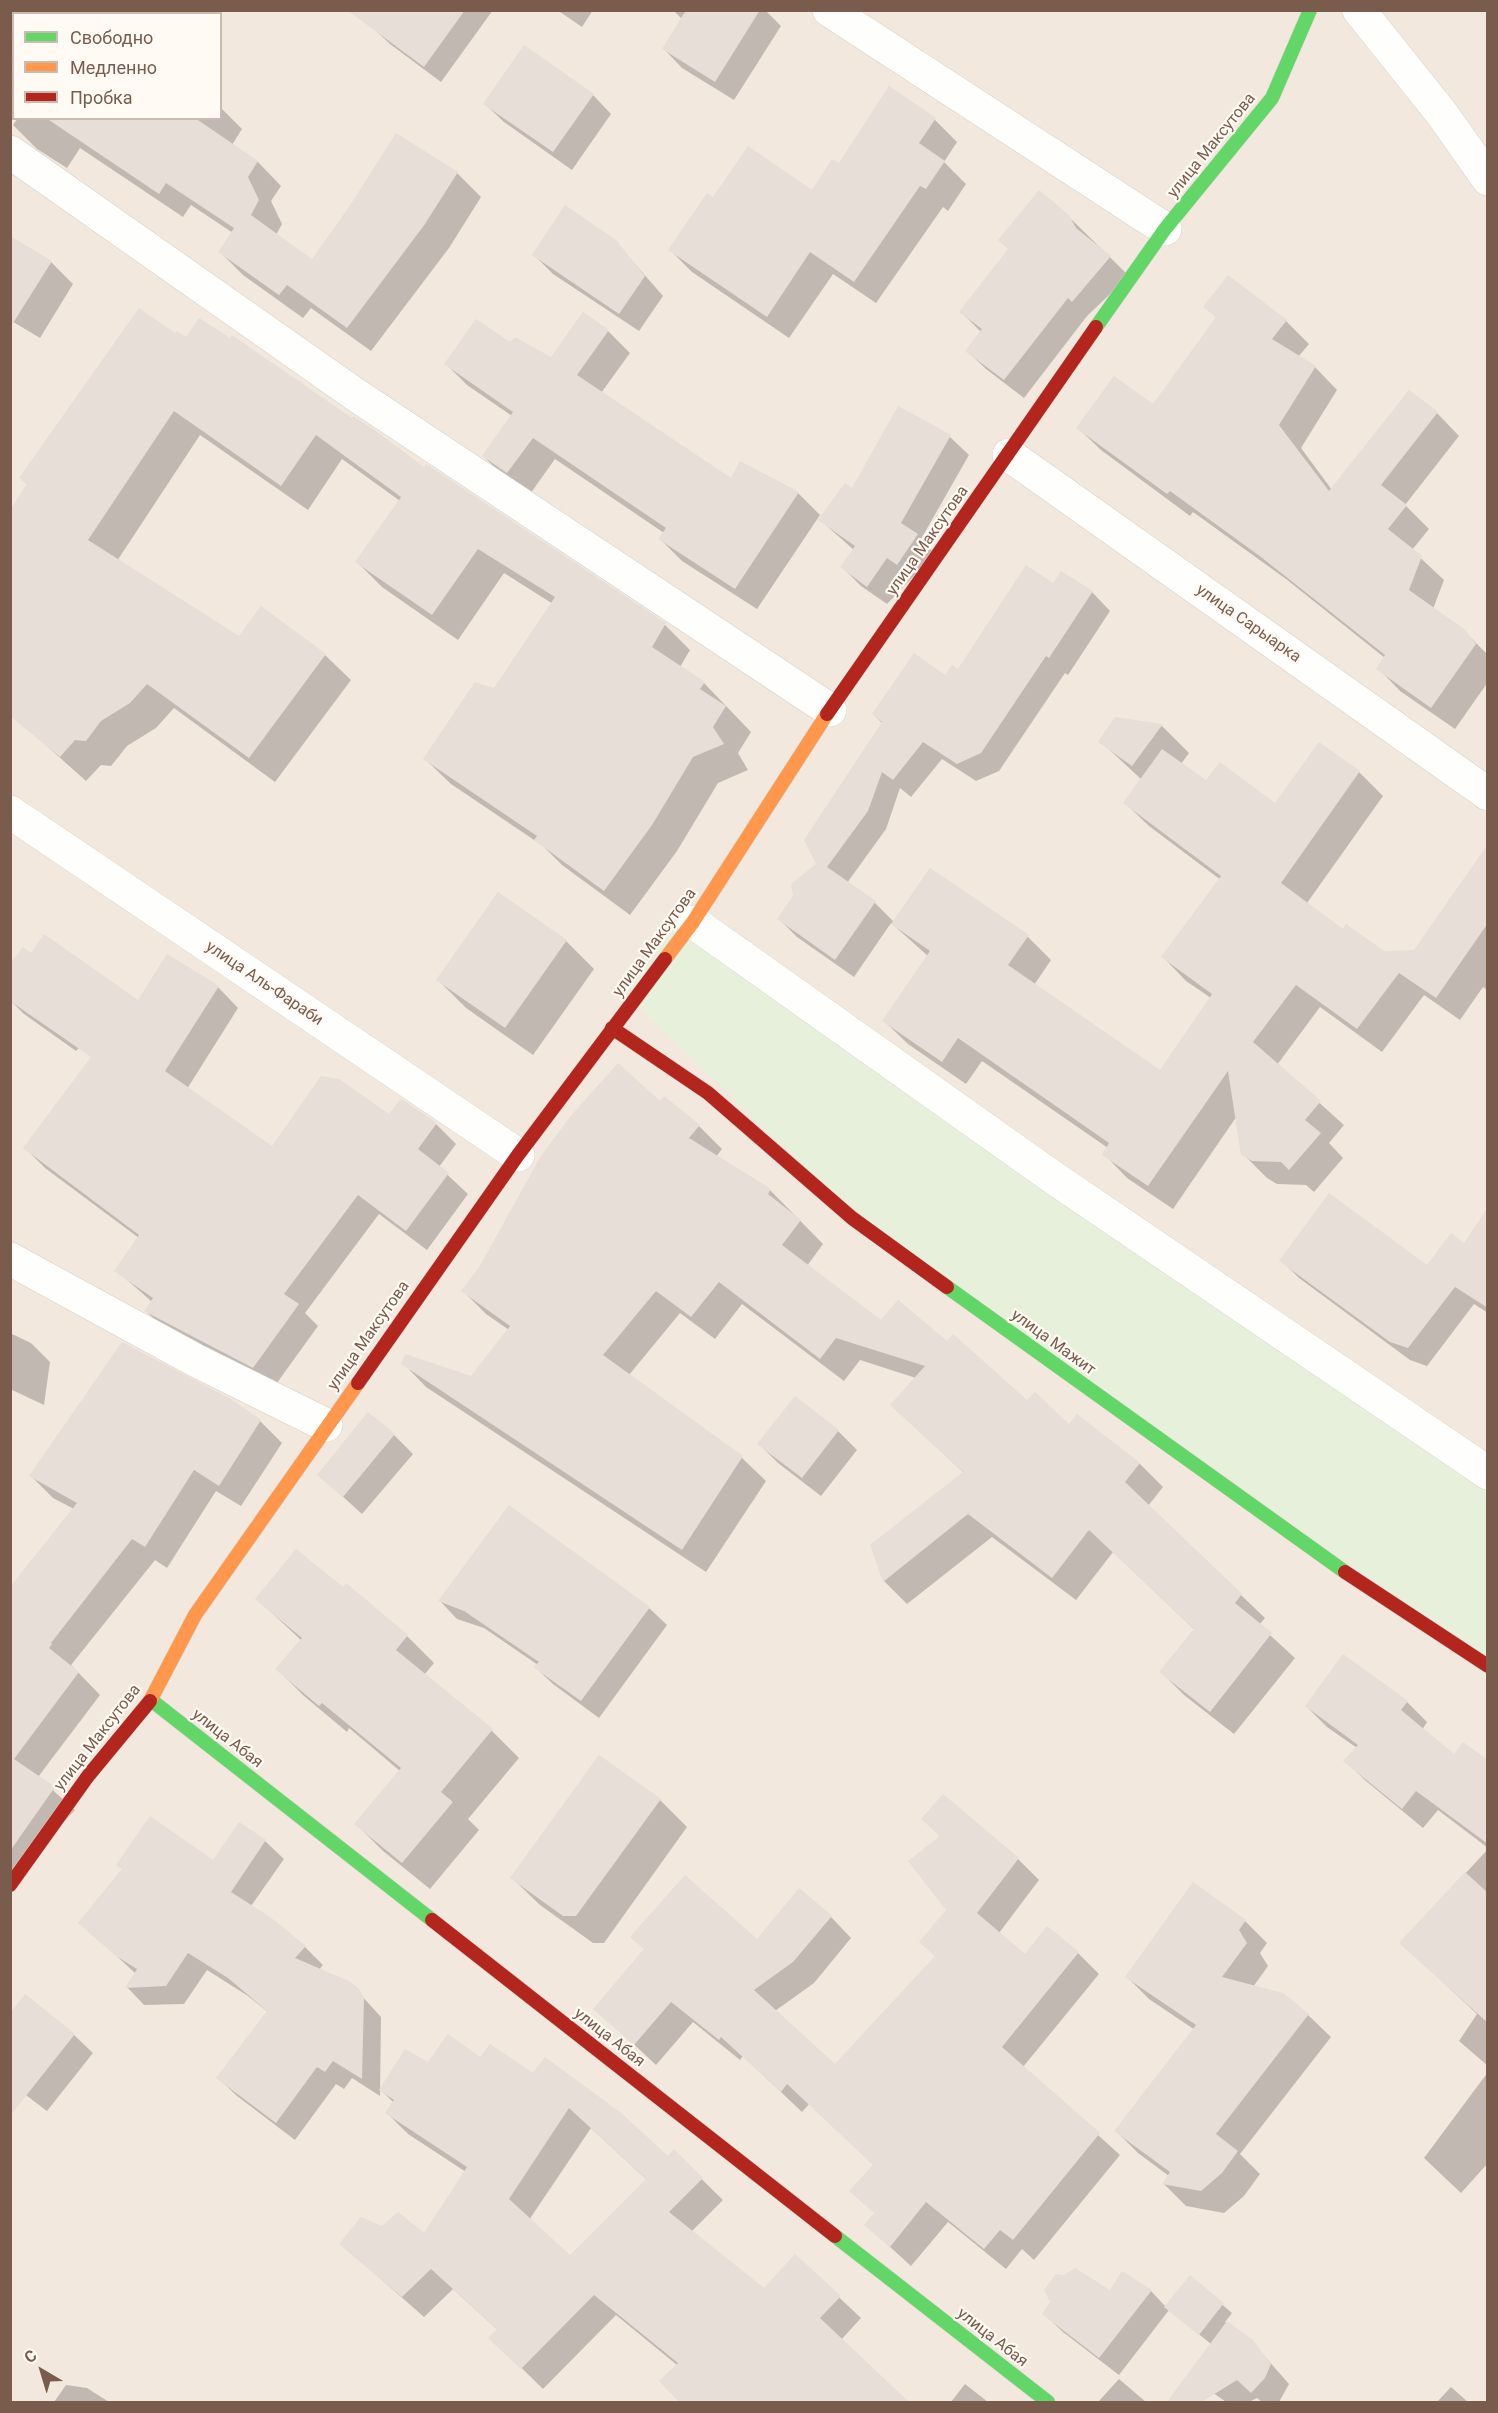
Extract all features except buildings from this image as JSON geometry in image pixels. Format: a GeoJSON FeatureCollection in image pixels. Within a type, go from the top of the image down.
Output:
{"type":"FeatureCollection","features":[{"type":"Feature","properties":{"kind":"street"},"geometry":{"type":"LineString","coordinates":[[829,10],[1165,229]]}},
{"type":"Feature","properties":{"kind":"street","name":"улица Максутова"},"geometry":{"type":"LineString","coordinates":[[10,1885],[88,1776],[151,1700],[195,1615],[326,1425],[518,1155],[693,922],[830,710],[1165,229],[1272,98],[1310,10]]}},
{"type":"Feature","properties":{"kind":"street"},"geometry":{"type":"LineString","coordinates":[[1359,10],[1442,114],[1488,179]]}},
{"type":"Feature","properties":{"kind":"street"},"geometry":{"type":"LineString","coordinates":[[10,152],[356,395],[830,710]]}},
{"type":"Feature","properties":{"kind":"street","name":"улица Сарыарка"},"geometry":{"type":"LineString","coordinates":[[1009,455],[1488,794]]}},
{"type":"Feature","properties":{"kind":"street","name":"улица Аль-Фараби"},"geometry":{"type":"LineString","coordinates":[[10,812],[518,1155]]}},
{"type":"Feature","properties":{"kind":"street"},"geometry":{"type":"LineString","coordinates":[[693,922],[1051,1176],[1488,1473]]}},
{"type":"Feature","properties":{"kind":"street","name":"улица Мажит"},"geometry":{"type":"LineString","coordinates":[[612,1028],[708,1092],[852,1218],[1313,1551],[1488,1666]]}},
{"type":"Feature","properties":{"kind":"street"},"geometry":{"type":"LineString","coordinates":[[10,1259],[195,1360],[326,1425]]}},
{"type":"Feature","properties":{"kind":"street","name":"улица Абая"},"geometry":{"type":"LineString","coordinates":[[151,1700],[1048,2403]]}},
{"type":"Feature","properties":{"kind":"shaded area"},"geometry":{"type":"Polygon","coordinates":[[[11,11],[1487,11],[1487,2402],[11,2402],[11,11]]]}},
{"type":"Feature","properties":{"kind":"green space"},"geometry":{"type":"Polygon","coordinates":[[[680,915],[1487,1463],[1487,1661],[851,1212],[621,990],[680,915]]]}},
{"type":"Feature","properties":{"kind":"traffic: fast"},"geometry":{"type":"LineString","coordinates":[[1096,327],[1165,229],[1272,98],[1310,10]]}},
{"type":"Feature","properties":{"kind":"traffic: fast"},"geometry":{"type":"LineString","coordinates":[[947,1287],[1345,1572]]}},
{"type":"Feature","properties":{"kind":"traffic: fast"},"geometry":{"type":"LineString","coordinates":[[151,1700],[432,1920]]}},
{"type":"Feature","properties":{"kind":"traffic: fast"},"geometry":{"type":"LineString","coordinates":[[835,2236],[1048,2402]]}},
{"type":"Feature","properties":{"kind":"traffic: slow"},"geometry":{"type":"LineString","coordinates":[[665,959],[693,922],[827,714]]}},
{"type":"Feature","properties":{"kind":"traffic: slow"},"geometry":{"type":"LineString","coordinates":[[150,1701],[195,1615],[358,1383]]}},
{"type":"Feature","properties":{"kind":"traffic: jam"},"geometry":{"type":"LineString","coordinates":[[827,714],[1096,327]]}},
{"type":"Feature","properties":{"kind":"traffic: jam"},"geometry":{"type":"LineString","coordinates":[[358,1383],[518,1155],[665,959]]}},
{"type":"Feature","properties":{"kind":"traffic: jam"},"geometry":{"type":"LineString","coordinates":[[612,1028],[708,1093],[852,1218],[947,1287]]}},
{"type":"Feature","properties":{"kind":"traffic: jam"},"geometry":{"type":"LineString","coordinates":[[1345,1572],[1488,1666]]}},
{"type":"Feature","properties":{"kind":"traffic: jam"},"geometry":{"type":"LineString","coordinates":[[10,1885],[88,1776],[150,1701]]}},
{"type":"Feature","properties":{"kind":"traffic: jam"},"geometry":{"type":"LineString","coordinates":[[432,1920],[835,2236]]}}]}
